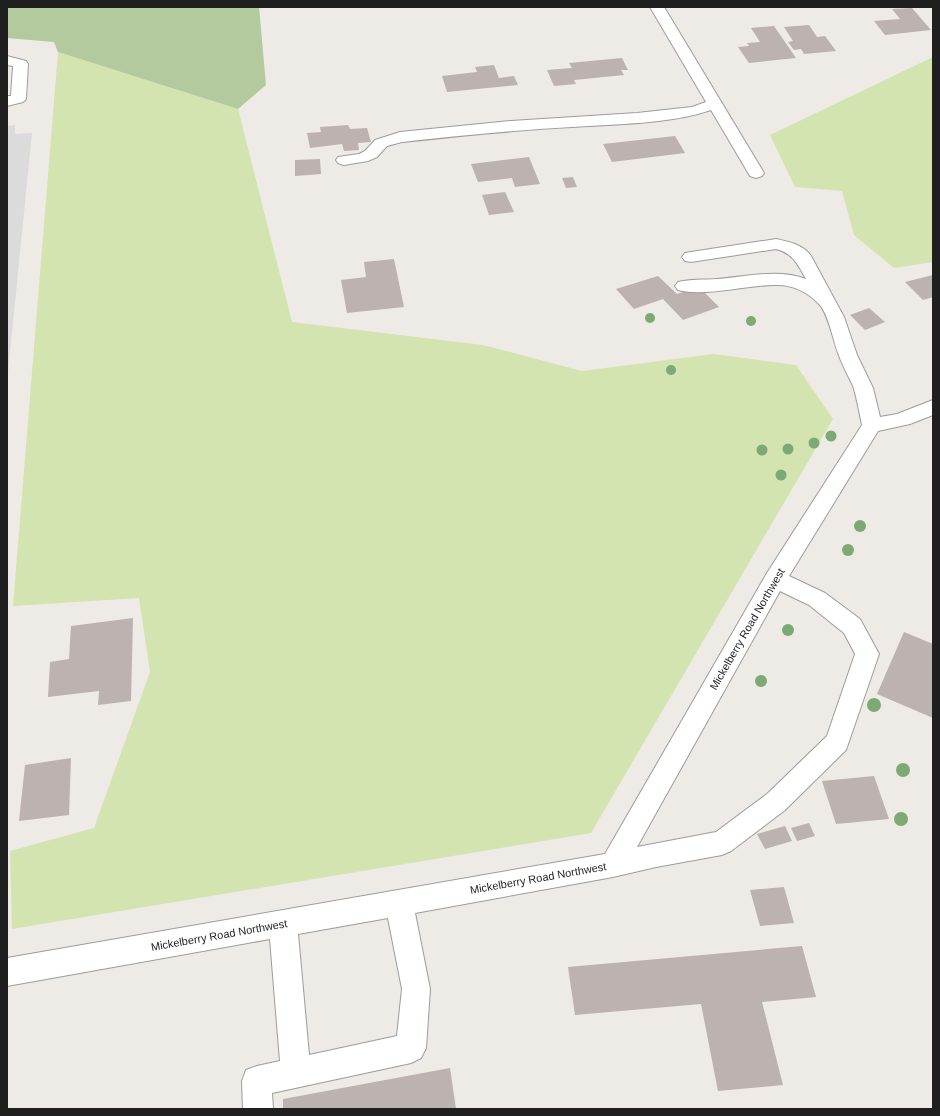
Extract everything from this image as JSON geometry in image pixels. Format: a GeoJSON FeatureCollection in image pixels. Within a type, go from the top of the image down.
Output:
{"type":"FeatureCollection","features":[{"type":"Feature","properties":{"kind":"street"},"geometry":{"type":"LineString","coordinates":[[657,7],[756,173]]}},
{"type":"Feature","properties":{"kind":"street"},"geometry":{"type":"LineString","coordinates":[[7,60],[21,64],[18,99],[7,101]]}},
{"type":"Feature","properties":{"kind":"street"},"geometry":{"type":"LineString","coordinates":[[344,160],[362,158],[371,154],[381,143],[400,137],[511,126],[644,117],[694,111],[715,104]]}},
{"type":"Feature","properties":{"kind":"street"},"geometry":{"type":"LineString","coordinates":[[691,257],[776,244],[789,247],[802,256],[829,304],[848,355],[864,388],[872,425],[889,423],[911,417],[933,407]]}},
{"type":"Feature","properties":{"kind":"street"},"geometry":{"type":"LineString","coordinates":[[684,286],[716,285],[764,279],[785,280],[798,282],[810,288],[829,304]]}},
{"type":"Feature","properties":{"kind":"street","name":"Mickelberry Road Northwest"},"geometry":{"type":"LineString","coordinates":[[7,972],[613,865],[775,579],[872,425]]}},
{"type":"Feature","properties":{"kind":"street"},"geometry":{"type":"LineString","coordinates":[[613,865],[656,855],[722,843],[776,802],[837,742],[867,654],[852,626],[817,599],[775,579]]}},
{"type":"Feature","properties":{"kind":"street"},"geometry":{"type":"LineString","coordinates":[[258,1109],[257,1081],[411,1048],[416,989],[399,903]]}},
{"type":"Feature","properties":{"kind":"street"},"geometry":{"type":"LineString","coordinates":[[283,924],[296,1073]]}},
{"type":"Feature","properties":{"kind":"green space"},"geometry":{"type":"Polygon","coordinates":[[[7,7],[259,7],[266,85],[238,109],[58,52],[54,42],[7,38],[7,7]]]}},
{"type":"Feature","properties":{"kind":"green space"},"geometry":{"type":"Polygon","coordinates":[[[58,52],[238,109],[292,322],[483,345],[582,371],[714,354],[796,365],[833,419],[591,833],[12,929],[10,851],[94,828],[150,672],[139,598],[13,606],[58,52]]]}},
{"type":"Feature","properties":{"kind":"green space"},"geometry":{"type":"Polygon","coordinates":[[[933,57],[933,262],[894,268],[854,235],[842,191],[795,187],[770,135],[933,57]]]}},
{"type":"Feature","properties":{"kind":"shaded area"},"geometry":{"type":"Polygon","coordinates":[[[15,125],[15,134],[32,133],[7,382],[7,126],[15,125]]]}},
{"type":"Feature","properties":{"kind":"building"},"geometry":{"type":"Polygon","coordinates":[[[912,8],[931,30],[885,35],[874,21],[900,19],[892,9],[912,8]]]}},
{"type":"Feature","properties":{"kind":"building"},"geometry":{"type":"Polygon","coordinates":[[[809,25],[817,37],[825,36],[836,51],[804,54],[801,49],[794,50],[788,42],[793,41],[784,27],[809,25]]]}},
{"type":"Feature","properties":{"kind":"building"},"geometry":{"type":"Polygon","coordinates":[[[774,26],[796,58],[749,63],[738,47],[749,46],[747,43],[760,42],[751,28],[774,26]]]}},
{"type":"Feature","properties":{"kind":"building"},"geometry":{"type":"Polygon","coordinates":[[[622,58],[628,70],[621,70],[624,75],[574,80],[576,84],[554,86],[547,70],[572,68],[569,63],[622,58]]]}},
{"type":"Feature","properties":{"kind":"building"},"geometry":{"type":"Polygon","coordinates":[[[494,65],[499,78],[514,76],[518,85],[447,92],[442,76],[477,72],[475,67],[494,65]]]}},
{"type":"Feature","properties":{"kind":"building"},"geometry":{"type":"Polygon","coordinates":[[[348,125],[350,129],[367,128],[371,142],[358,143],[359,150],[344,151],[342,144],[310,148],[307,133],[321,132],[320,127],[348,125]]]}},
{"type":"Feature","properties":{"kind":"building"},"geometry":{"type":"Polygon","coordinates":[[[675,136],[685,153],[612,162],[603,144],[675,136]]]}},
{"type":"Feature","properties":{"kind":"building"},"geometry":{"type":"Polygon","coordinates":[[[529,157],[540,184],[515,187],[512,178],[478,182],[471,164],[529,157]]]}},
{"type":"Feature","properties":{"kind":"building"},"geometry":{"type":"Polygon","coordinates":[[[320,159],[321,174],[295,176],[295,160],[320,159]]]}},
{"type":"Feature","properties":{"kind":"building"},"geometry":{"type":"Polygon","coordinates":[[[573,177],[577,187],[566,188],[562,178],[573,177]]]}},
{"type":"Feature","properties":{"kind":"building"},"geometry":{"type":"Polygon","coordinates":[[[505,192],[514,212],[489,215],[482,195],[505,192]]]}},
{"type":"Feature","properties":{"kind":"building"},"geometry":{"type":"Polygon","coordinates":[[[394,259],[404,307],[347,313],[341,280],[366,277],[364,262],[394,259]]]}},
{"type":"Feature","properties":{"kind":"building"},"geometry":{"type":"Polygon","coordinates":[[[933,275],[933,297],[923,300],[905,282],[933,275]]]}},
{"type":"Feature","properties":{"kind":"building"},"geometry":{"type":"Polygon","coordinates":[[[658,276],[677,294],[699,287],[719,307],[683,320],[663,299],[634,309],[616,289],[658,276]]]}},
{"type":"Feature","properties":{"kind":"building"},"geometry":{"type":"Polygon","coordinates":[[[869,308],[885,322],[865,330],[850,315],[869,308]]]}},
{"type":"Feature","properties":{"kind":"building"},"geometry":{"type":"Polygon","coordinates":[[[133,618],[131,701],[98,705],[99,691],[48,697],[50,662],[69,659],[71,626],[133,618]]]}},
{"type":"Feature","properties":{"kind":"building"},"geometry":{"type":"Polygon","coordinates":[[[904,632],[933,644],[933,718],[877,694],[904,632]]]}},
{"type":"Feature","properties":{"kind":"building"},"geometry":{"type":"Polygon","coordinates":[[[71,758],[69,815],[19,821],[25,765],[71,758]]]}},
{"type":"Feature","properties":{"kind":"building"},"geometry":{"type":"Polygon","coordinates":[[[874,776],[889,819],[836,824],[822,781],[874,776]]]}},
{"type":"Feature","properties":{"kind":"building"},"geometry":{"type":"Polygon","coordinates":[[[809,823],[815,836],[797,841],[791,828],[809,823]]]}},
{"type":"Feature","properties":{"kind":"building"},"geometry":{"type":"Polygon","coordinates":[[[785,826],[792,841],[765,849],[757,834],[785,826]]]}},
{"type":"Feature","properties":{"kind":"building"},"geometry":{"type":"Polygon","coordinates":[[[784,887],[794,923],[760,926],[750,890],[784,887]]]}},
{"type":"Feature","properties":{"kind":"building"},"geometry":{"type":"Polygon","coordinates":[[[802,946],[816,997],[762,1002],[783,1085],[718,1091],[701,1004],[575,1015],[568,967],[802,946]]]}},
{"type":"Feature","properties":{"kind":"building"},"geometry":{"type":"Polygon","coordinates":[[[450,1068],[456,1109],[283,1109],[283,1099],[450,1068]]]}}]}
